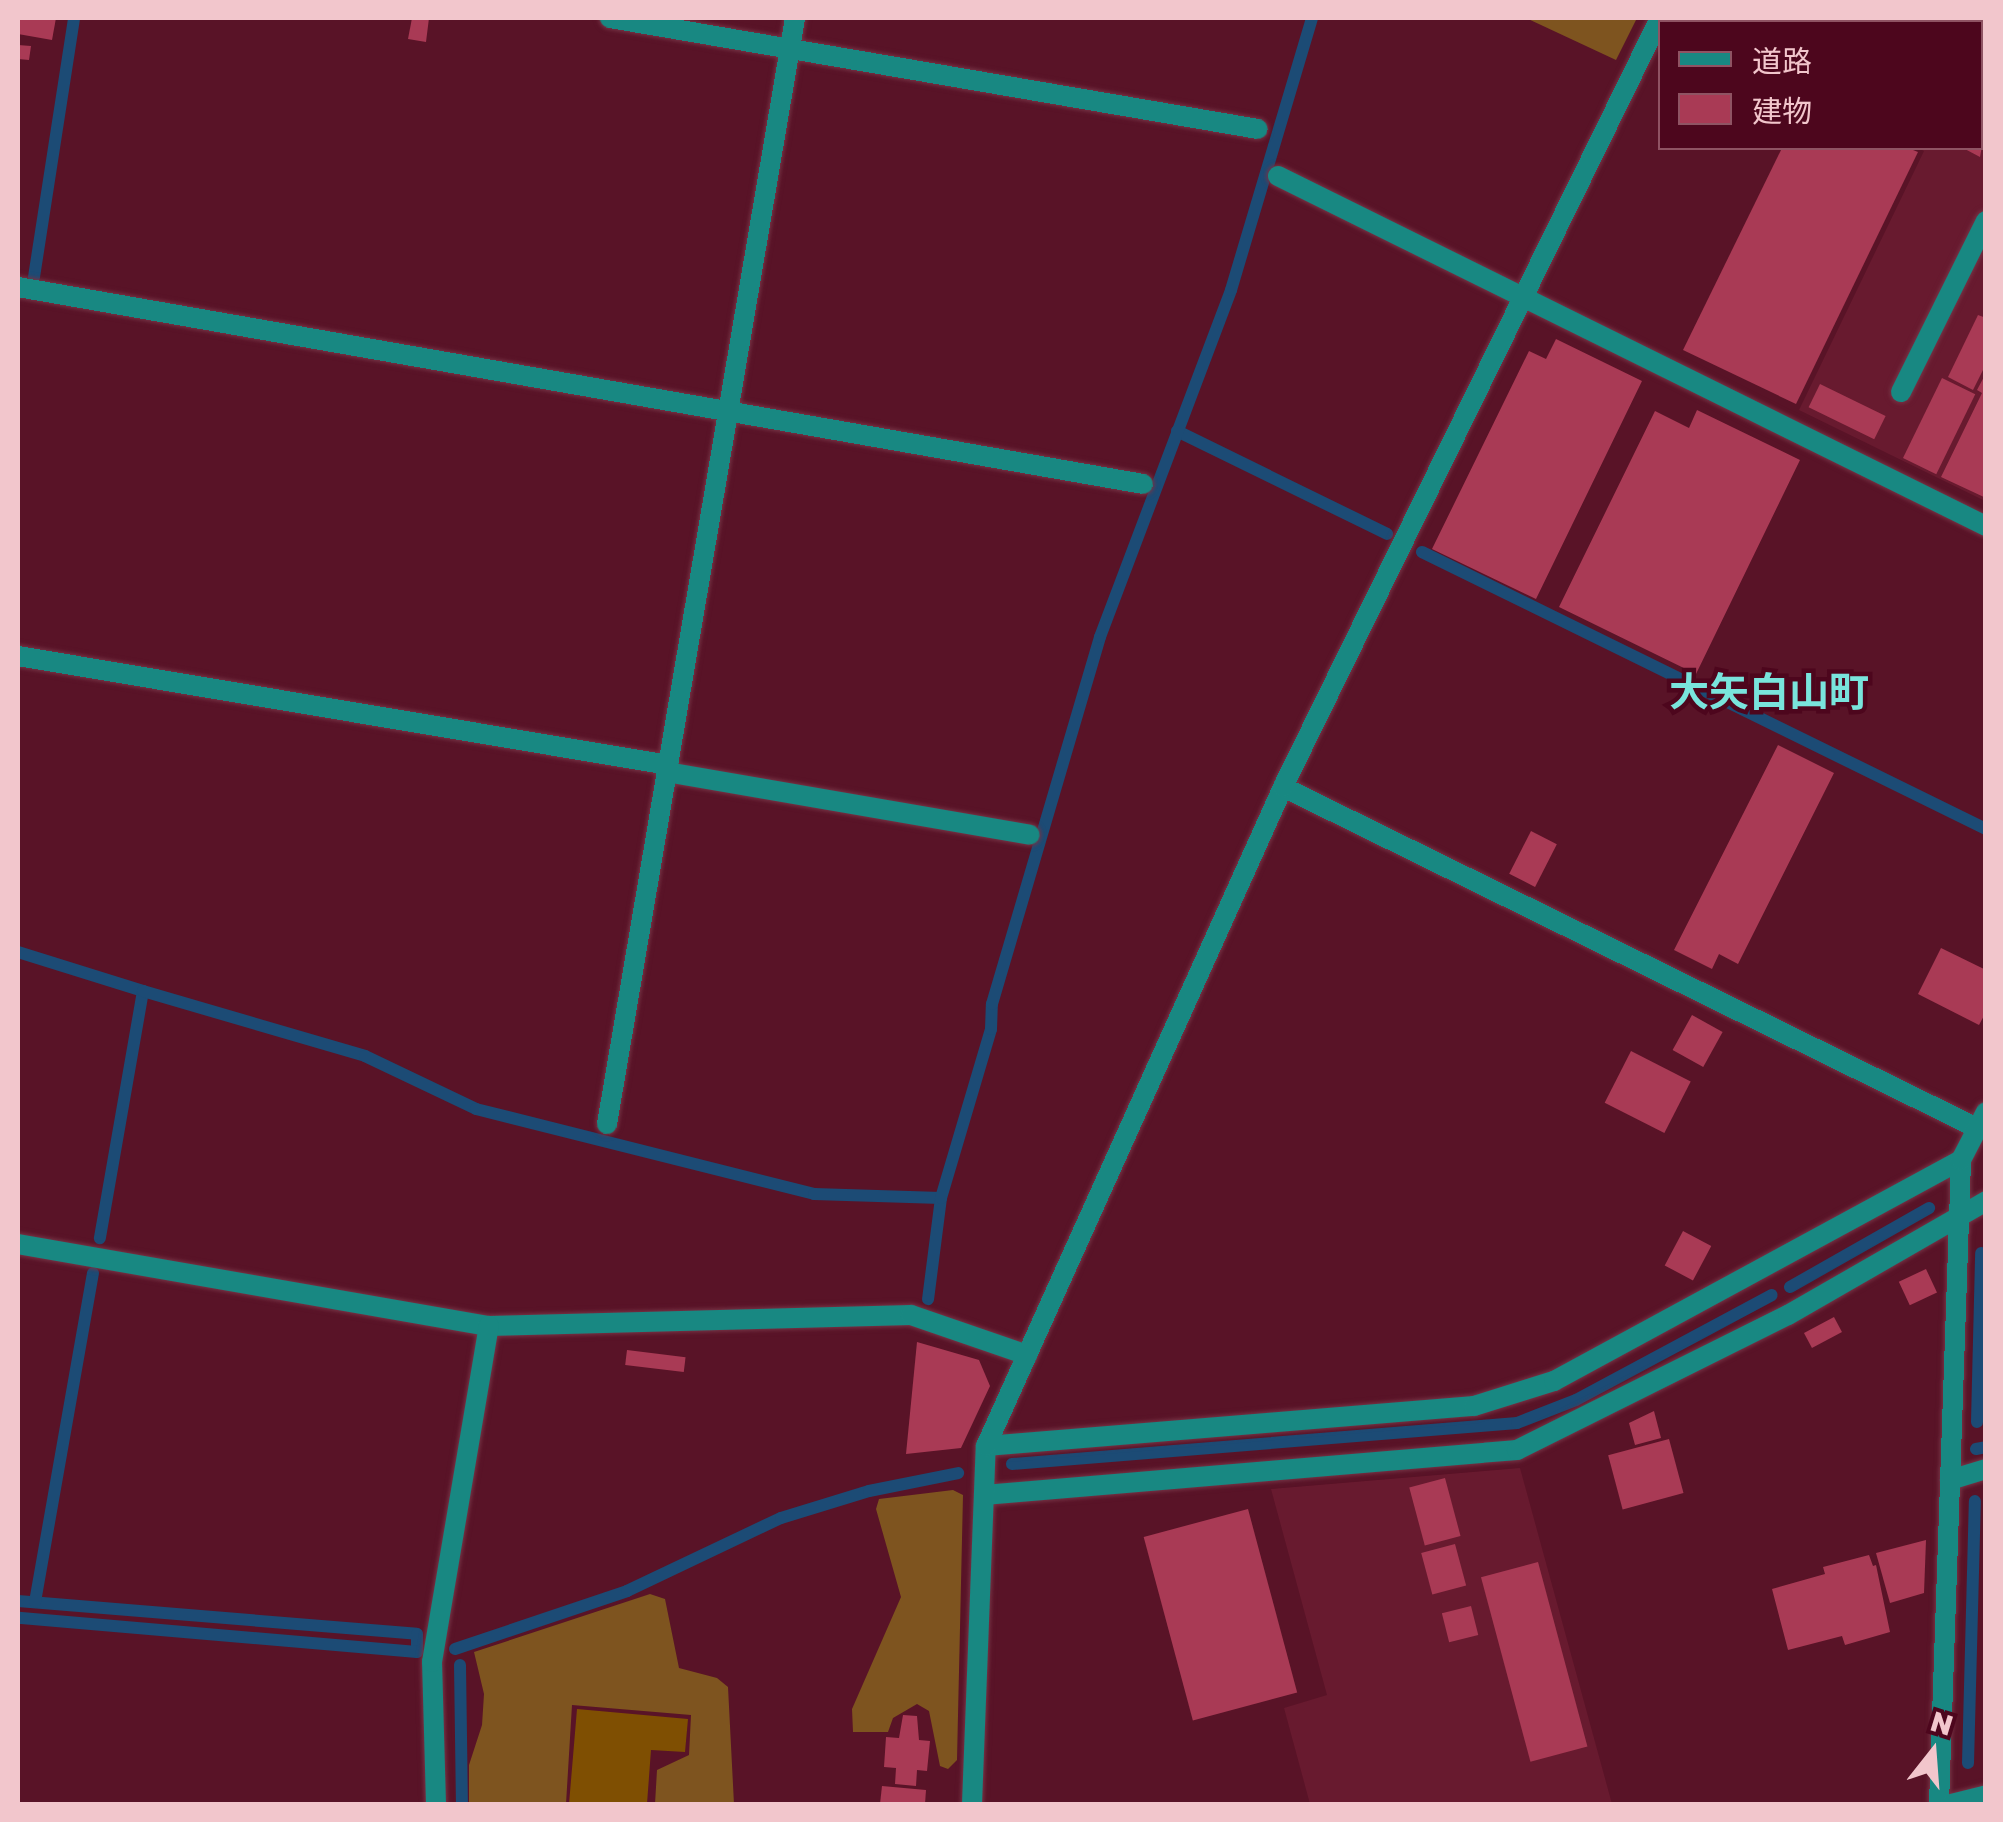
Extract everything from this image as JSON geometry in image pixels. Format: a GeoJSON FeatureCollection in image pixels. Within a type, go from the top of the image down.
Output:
{"type":"FeatureCollection","features":[{"type":"Feature","properties":{"kind":"street"},"geometry":{"type":"LineString","coordinates":[[610,18],[1258,129]]}},
{"type":"Feature","properties":{"kind":"street"},"geometry":{"type":"LineString","coordinates":[[607,1124],[796,18]]}},
{"type":"Feature","properties":{"kind":"street"},"geometry":{"type":"LineString","coordinates":[[972,1804],[986,1446],[1284,786],[1658,22]]}},
{"type":"Feature","properties":{"kind":"street"},"geometry":{"type":"LineString","coordinates":[[1278,176],[1986,526]]}},
{"type":"Feature","properties":{"kind":"street"},"geometry":{"type":"LineString","coordinates":[[1901,392],[1986,221]]}},
{"type":"Feature","properties":{"kind":"street"},"geometry":{"type":"LineString","coordinates":[[18,287],[1143,484]]}},
{"type":"Feature","properties":{"kind":"street"},"geometry":{"type":"LineString","coordinates":[[18,656],[668,768],[1030,836]]}},
{"type":"Feature","properties":{"kind":"street"},"geometry":{"type":"LineString","coordinates":[[1284,786],[1982,1120],[1961,1160],[1939,1804]]}},
{"type":"Feature","properties":{"kind":"street"},"geometry":{"type":"LineString","coordinates":[[986,1446],[1474,1406],[1554,1382],[1961,1160]]}},
{"type":"Feature","properties":{"kind":"street"},"geometry":{"type":"LineString","coordinates":[[984,1495],[1517,1450],[1788,1315],[1986,1200]]}},
{"type":"Feature","properties":{"kind":"street"},"geometry":{"type":"LineString","coordinates":[[18,1244],[488,1326],[911,1315],[1027,1355]]}},
{"type":"Feature","properties":{"kind":"street"},"geometry":{"type":"LineString","coordinates":[[436,1804],[432,1662],[488,1326]]}},
{"type":"Feature","properties":{"kind":"street"},"geometry":{"type":"LineString","coordinates":[[1950,1480],[1986,1469]]}},
{"type":"Feature","properties":{"kind":"street"},"geometry":{"type":"LineString","coordinates":[[1951,1804],[1986,1795]]}},
{"type":"Feature","properties":{"kind":"shaded area"},"geometry":{"type":"Polygon","coordinates":[[[1526,18],[1637,18],[1616,60],[1526,18]]]}},
{"type":"Feature","properties":{"kind":"shaded area"},"geometry":{"type":"Polygon","coordinates":[[[1985,18],[1985,501],[1799,410],[1922,150],[1983,150],[1983,20],[1953,20],[1985,18]]]}},
{"type":"Feature","properties":{"kind":"shaded area"},"geometry":{"type":"Polygon","coordinates":[[[1520,1468],[1612,1804],[1310,1804],[1284,1708],[1327,1695],[1271,1489],[1520,1468]]]}},
{"type":"Feature","properties":{"kind":"shaded area"},"geometry":{"type":"Polygon","coordinates":[[[953,1490],[963,1495],[957,1760],[948,1769],[940,1766],[929,1711],[917,1704],[893,1718],[888,1732],[853,1732],[852,1709],[901,1597],[876,1509],[879,1499],[953,1490]]]}},
{"type":"Feature","properties":{"kind":"shaded area"},"geometry":{"type":"Polygon","coordinates":[[[650,1594],[665,1599],[679,1668],[717,1678],[728,1687],[734,1804],[655,1804],[657,1770],[689,1755],[691,1715],[572,1705],[566,1804],[469,1804],[469,1765],[482,1725],[484,1694],[474,1652],[650,1594]]]}},
{"type":"Feature","properties":{"kind":"shaded area"},"geometry":{"type":"Polygon","coordinates":[[[577,1709],[688,1719],[685,1752],[651,1750],[647,1804],[569,1804],[577,1709]]]}},
{"type":"Feature","properties":{"kind":"building"},"geometry":{"type":"Polygon","coordinates":[[[18,18],[56,18],[52,40],[18,34],[18,18]]]}},
{"type":"Feature","properties":{"kind":"building"},"geometry":{"type":"Polygon","coordinates":[[[412,18],[429,18],[426,42],[408,39],[412,18]]]}},
{"type":"Feature","properties":{"kind":"building"},"geometry":{"type":"Polygon","coordinates":[[[1688,18],[1767,18],[1767,20],[1688,18]]]}},
{"type":"Feature","properties":{"kind":"building"},"geometry":{"type":"Polygon","coordinates":[[[1986,18],[1986,120],[1983,20],[1959,20],[1986,18]]]}},
{"type":"Feature","properties":{"kind":"building"},"geometry":{"type":"Polygon","coordinates":[[[18,45],[31,46],[29,60],[18,59],[18,45]]]}},
{"type":"Feature","properties":{"kind":"building"},"geometry":{"type":"Polygon","coordinates":[[[1781,150],[1918,152],[1796,404],[1683,350],[1781,150]]]}},
{"type":"Feature","properties":{"kind":"building"},"geometry":{"type":"Polygon","coordinates":[[[1978,315],[1986,318],[1986,364],[1973,390],[1948,377],[1978,315]]]}},
{"type":"Feature","properties":{"kind":"building"},"geometry":{"type":"Polygon","coordinates":[[[1556,339],[1642,381],[1536,599],[1432,549],[1529,351],[1546,359],[1556,339]]]}},
{"type":"Feature","properties":{"kind":"building"},"geometry":{"type":"Polygon","coordinates":[[[1986,373],[1986,498],[1941,477],[1982,393],[1977,390],[1986,373]]]}},
{"type":"Feature","properties":{"kind":"building"},"geometry":{"type":"Polygon","coordinates":[[[1942,378],[1975,394],[1936,474],[1903,458],[1942,378]]]}},
{"type":"Feature","properties":{"kind":"building"},"geometry":{"type":"Polygon","coordinates":[[[1820,384],[1886,416],[1874,439],[1809,407],[1820,384]]]}},
{"type":"Feature","properties":{"kind":"building"},"geometry":{"type":"Polygon","coordinates":[[[1697,410],[1800,460],[1696,674],[1559,607],[1655,411],[1689,428],[1697,410]]]}},
{"type":"Feature","properties":{"kind":"building"},"geometry":{"type":"Polygon","coordinates":[[[1778,745],[1834,773],[1738,964],[1719,954],[1712,969],[1674,950],[1778,745]]]}},
{"type":"Feature","properties":{"kind":"building"},"geometry":{"type":"Polygon","coordinates":[[[1531,831],[1557,844],[1535,887],[1509,874],[1531,831]]]}},
{"type":"Feature","properties":{"kind":"building"},"geometry":{"type":"Polygon","coordinates":[[[1941,948],[1986,970],[1986,1012],[1979,1025],[1918,994],[1941,948]]]}},
{"type":"Feature","properties":{"kind":"building"},"geometry":{"type":"Polygon","coordinates":[[[1692,1015],[1723,1032],[1703,1067],[1673,1050],[1692,1015]]]}},
{"type":"Feature","properties":{"kind":"building"},"geometry":{"type":"Polygon","coordinates":[[[1631,1051],[1691,1081],[1664,1133],[1605,1103],[1631,1051]]]}},
{"type":"Feature","properties":{"kind":"building"},"geometry":{"type":"Polygon","coordinates":[[[1683,1231],[1711,1246],[1693,1280],[1665,1265],[1683,1231]]]}},
{"type":"Feature","properties":{"kind":"building"},"geometry":{"type":"Polygon","coordinates":[[[1926,1269],[1937,1293],[1910,1305],[1899,1282],[1926,1269]]]}},
{"type":"Feature","properties":{"kind":"building"},"geometry":{"type":"Polygon","coordinates":[[[1834,1317],[1842,1332],[1812,1348],[1804,1333],[1834,1317]]]}},
{"type":"Feature","properties":{"kind":"building"},"geometry":{"type":"Polygon","coordinates":[[[917,1342],[979,1360],[990,1386],[961,1448],[906,1454],[917,1342]]]}},
{"type":"Feature","properties":{"kind":"building"},"geometry":{"type":"Polygon","coordinates":[[[627,1350],[686,1357],[684,1372],[625,1365],[627,1350]]]}},
{"type":"Feature","properties":{"kind":"building"},"geometry":{"type":"Polygon","coordinates":[[[1654,1411],[1661,1438],[1635,1445],[1629,1423],[1654,1411]]]}},
{"type":"Feature","properties":{"kind":"building"},"geometry":{"type":"Polygon","coordinates":[[[1669,1439],[1683,1493],[1623,1509],[1608,1455],[1669,1439]]]}},
{"type":"Feature","properties":{"kind":"building"},"geometry":{"type":"Polygon","coordinates":[[[1445,1478],[1461,1536],[1425,1546],[1409,1488],[1445,1478]]]}},
{"type":"Feature","properties":{"kind":"building"},"geometry":{"type":"Polygon","coordinates":[[[1248,1509],[1297,1693],[1193,1720],[1144,1537],[1248,1509]]]}},
{"type":"Feature","properties":{"kind":"building"},"geometry":{"type":"Polygon","coordinates":[[[1926,1540],[1924,1593],[1890,1603],[1876,1553],[1926,1540]]]}},
{"type":"Feature","properties":{"kind":"building"},"geometry":{"type":"Polygon","coordinates":[[[1455,1544],[1466,1586],[1432,1595],[1421,1553],[1455,1544]]]}},
{"type":"Feature","properties":{"kind":"building"},"geometry":{"type":"Polygon","coordinates":[[[1869,1555],[1873,1566],[1876,1565],[1890,1632],[1845,1645],[1842,1636],[1788,1650],[1772,1589],[1825,1574],[1823,1567],[1869,1555]]]}},
{"type":"Feature","properties":{"kind":"building"},"geometry":{"type":"Polygon","coordinates":[[[1538,1562],[1587,1746],[1530,1762],[1481,1577],[1538,1562]]]}},
{"type":"Feature","properties":{"kind":"building"},"geometry":{"type":"Polygon","coordinates":[[[1471,1606],[1478,1635],[1449,1642],[1442,1613],[1471,1606]]]}},
{"type":"Feature","properties":{"kind":"building"},"geometry":{"type":"Polygon","coordinates":[[[903,1715],[917,1716],[919,1740],[930,1741],[927,1771],[917,1770],[916,1786],[895,1784],[896,1768],[884,1767],[886,1737],[899,1738],[903,1715]]]}},
{"type":"Feature","properties":{"kind":"building"},"geometry":{"type":"Polygon","coordinates":[[[882,1786],[926,1790],[925,1804],[880,1804],[882,1786]]]}},
{"type":"Feature","properties":{"kind":"waterway"},"geometry":{"type":"LineString","coordinates":[[34,277],[74,18]]}},
{"type":"Feature","properties":{"kind":"waterway"},"geometry":{"type":"LineString","coordinates":[[941,1198],[991,1029],[992,1004],[1100,637],[1231,290],[1312,18]]}},
{"type":"Feature","properties":{"kind":"waterway"},"geometry":{"type":"LineString","coordinates":[[1177,431],[1387,534]]}},
{"type":"Feature","properties":{"kind":"waterway"},"geometry":{"type":"LineString","coordinates":[[1422,552],[1986,829]]}},
{"type":"Feature","properties":{"kind":"waterway"},"geometry":{"type":"LineString","coordinates":[[18,952],[143,991],[100,1238]]}},
{"type":"Feature","properties":{"kind":"waterway"},"geometry":{"type":"LineString","coordinates":[[143,991],[365,1056],[476,1109],[814,1194],[941,1198],[928,1299]]}},
{"type":"Feature","properties":{"kind":"waterway"},"geometry":{"type":"LineString","coordinates":[[1790,1287],[1929,1208]]}},
{"type":"Feature","properties":{"kind":"waterway"},"geometry":{"type":"LineString","coordinates":[[1977,1422],[1981,1253]]}},
{"type":"Feature","properties":{"kind":"waterway"},"geometry":{"type":"LineString","coordinates":[[35,1602],[93,1273]]}},
{"type":"Feature","properties":{"kind":"waterway"},"geometry":{"type":"LineString","coordinates":[[1012,1464],[1517,1423],[1576,1400],[1772,1295]]}},
{"type":"Feature","properties":{"kind":"waterway"},"geometry":{"type":"LineString","coordinates":[[1976,1449],[1986,1447]]}},
{"type":"Feature","properties":{"kind":"waterway"},"geometry":{"type":"LineString","coordinates":[[455,1649],[627,1591],[781,1518],[869,1491],[958,1473]]}},
{"type":"Feature","properties":{"kind":"waterway"},"geometry":{"type":"LineString","coordinates":[[1968,1763],[1975,1501]]}},
{"type":"Feature","properties":{"kind":"waterway"},"geometry":{"type":"LineString","coordinates":[[18,1601],[417,1634],[417,1652],[18,1618]]}},
{"type":"Feature","properties":{"kind":"waterway"},"geometry":{"type":"LineString","coordinates":[[460,1665],[462,1804]]}},
{"type":"Feature","properties":{"kind":"district","name":"大矢白山町"},"geometry":{"type":"Point","coordinates":[1769,691]}}]}
